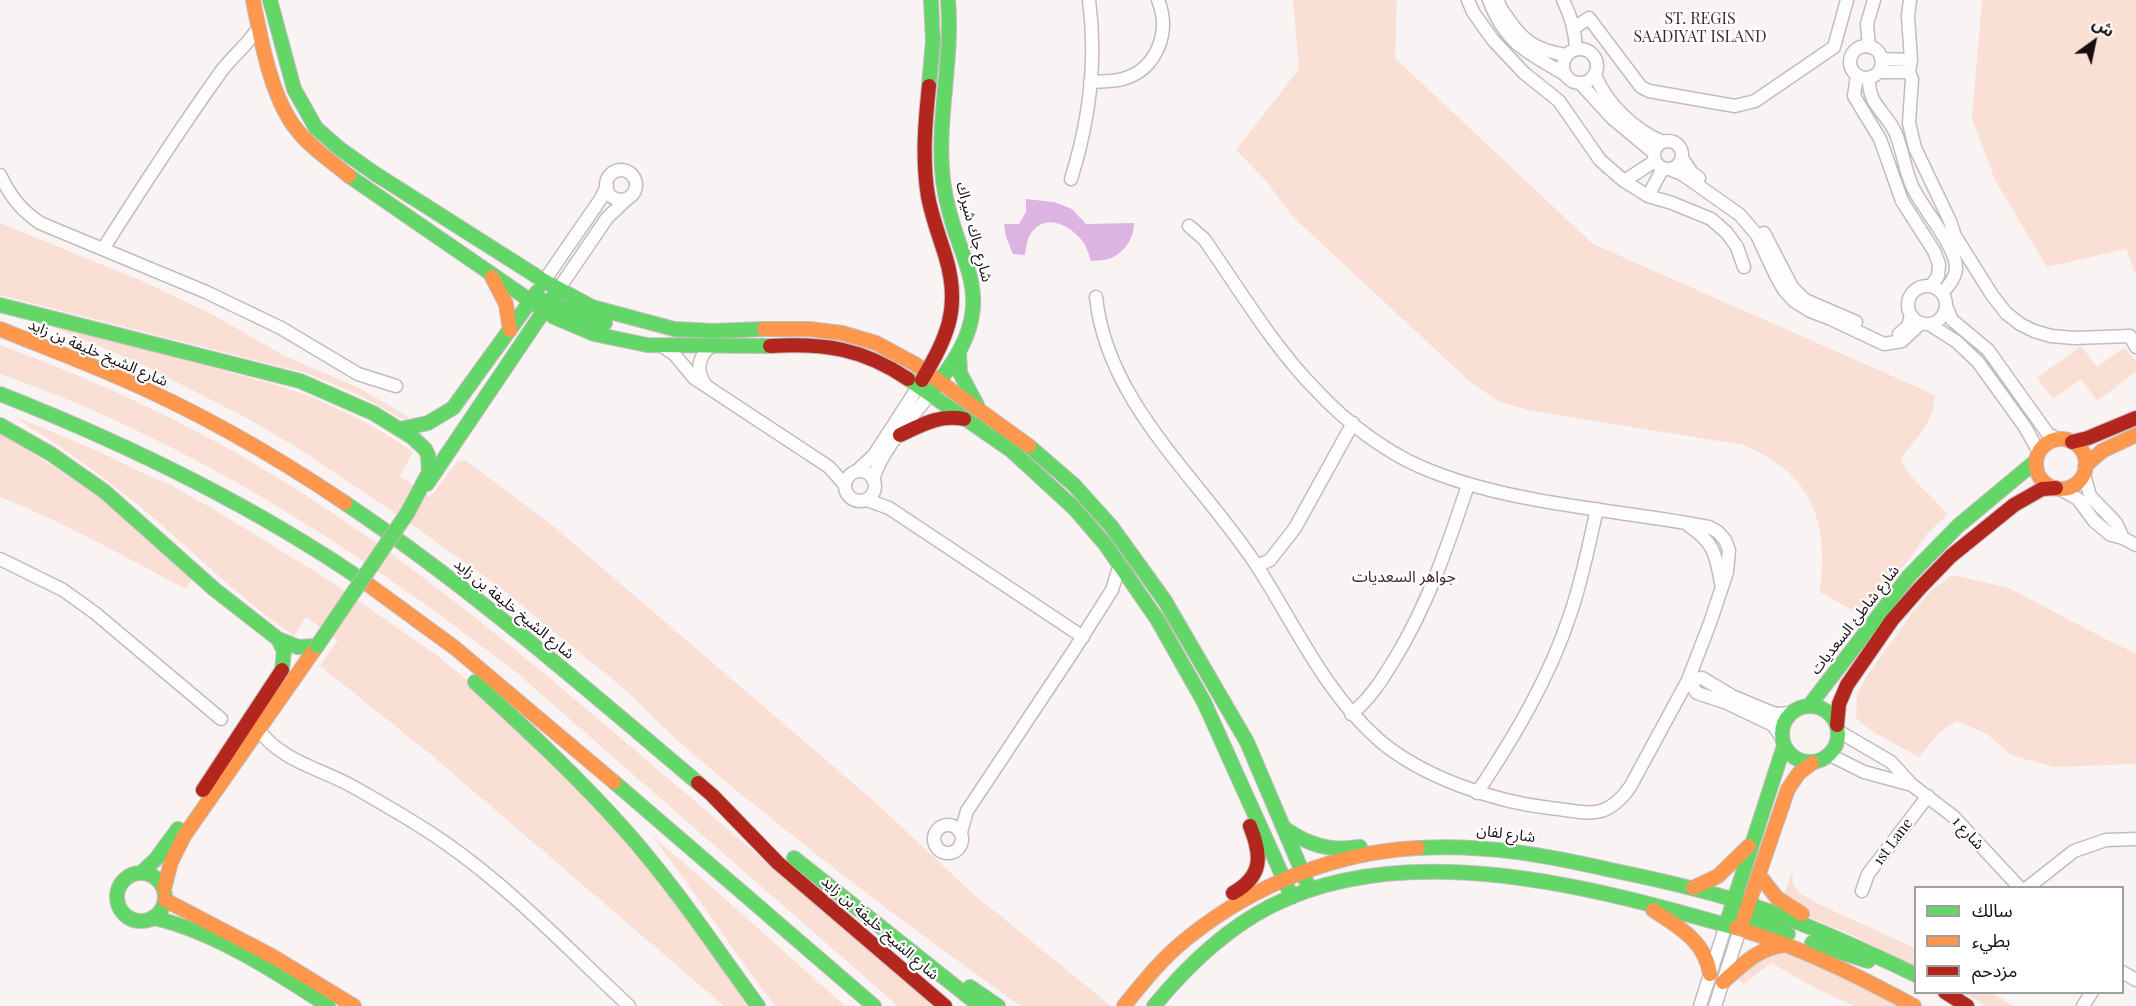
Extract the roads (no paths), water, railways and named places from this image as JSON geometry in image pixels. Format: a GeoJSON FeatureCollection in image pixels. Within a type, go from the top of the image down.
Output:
{"type":"FeatureCollection","features":[{"type":"Feature","properties":{"kind":"main road"},"geometry":{"type":"LineString","coordinates":[[253,0],[265,58],[284,110],[308,143],[349,176],[530,301],[551,300],[576,314],[617,326],[654,332],[674,329],[714,331],[780,328],[827,331],[876,343],[899,354],[970,422],[1012,451],[1054,489],[1090,526],[1120,564],[1138,589],[1194,683],[1288,888]]}},
{"type":"Feature","properties":{"kind":"main road"},"geometry":{"type":"LineString","coordinates":[[270,0],[294,88],[316,128],[334,145],[374,173],[544,281],[551,300],[566,323]]}},
{"type":"Feature","properties":{"kind":"main road","name":"شارع جاك شيراك"},"geometry":{"type":"LineString","coordinates":[[929,383],[952,318],[953,294],[947,262],[930,203],[925,163],[926,124],[933,52],[930,0]]}},
{"type":"Feature","properties":{"kind":"main road","name":"شارع جاك شيراك"},"geometry":{"type":"LineString","coordinates":[[929,383],[958,353],[969,329],[973,298],[969,270],[951,220],[942,171],[942,134],[950,37],[948,0]]}},
{"type":"Feature","properties":{"kind":"main road"},"geometry":{"type":"LineString","coordinates":[[487,272],[503,296],[508,310],[510,330]]}},
{"type":"Feature","properties":{"kind":"main road"},"geometry":{"type":"LineString","coordinates":[[400,429],[425,425],[440,418],[453,408],[544,281]]}},
{"type":"Feature","properties":{"kind":"main road"},"geometry":{"type":"LineString","coordinates":[[354,1006],[165,894],[157,879],[141,873],[130,875],[122,882],[117,892],[117,904],[123,914],[132,920],[143,922],[154,918],[162,910],[165,894],[167,871],[178,847],[551,300]]}},
{"type":"Feature","properties":{"kind":"main road"},"geometry":{"type":"LineString","coordinates":[[0,305],[300,381],[356,404],[419,442],[428,455],[430,467],[408,512]]}},
{"type":"Feature","properties":{"kind":"main road"},"geometry":{"type":"LineString","coordinates":[[523,342],[540,332],[566,323],[612,338],[661,345],[758,347],[804,344],[841,348],[929,383],[981,411],[1040,454],[1074,485],[1111,526],[1165,601],[1236,721],[1257,764],[1306,880],[1327,870],[1400,855],[1420,847]]}},
{"type":"Feature","properties":{"kind":"main road","name":"شارع الشيخ خليفة بن زايد"},"geometry":{"type":"LineString","coordinates":[[0,329],[84,362],[164,399],[247,442],[333,494],[456,582],[543,652],[712,795],[778,862],[945,1006]]}},
{"type":"Feature","properties":{"kind":"main road"},"geometry":{"type":"LineString","coordinates":[[958,353],[958,368],[981,411]]}},
{"type":"Feature","properties":{"kind":"main road"},"geometry":{"type":"LineString","coordinates":[[929,383],[1016,444],[1040,454]]}},
{"type":"Feature","properties":{"kind":"main road"},"geometry":{"type":"LineString","coordinates":[[0,394],[91,430],[180,471],[322,555],[389,600],[471,661],[874,1006]]}},
{"type":"Feature","properties":{"kind":"main road"},"geometry":{"type":"LineString","coordinates":[[900,435],[938,418],[954,417],[970,422]]}},
{"type":"Feature","properties":{"kind":"main road"},"geometry":{"type":"LineString","coordinates":[[2136,418],[2088,438],[2072,442],[2058,439],[2050,441],[2037,456],[2038,476],[2049,486],[2058,489],[2071,487],[2102,451],[2136,435]]}},
{"type":"Feature","properties":{"kind":"main road"},"geometry":{"type":"LineString","coordinates":[[0,425],[51,454],[104,491],[214,589],[278,639],[298,647],[317,646]]}},
{"type":"Feature","properties":{"kind":"main road"},"geometry":{"type":"LineString","coordinates":[[2072,442],[2081,450],[2085,470]]}},
{"type":"Feature","properties":{"kind":"main road","name":"شارع شاطئ السعديات"},"geometry":{"type":"LineString","coordinates":[[1809,706],[1881,609],[1909,576],[1958,526],[2007,487],[2037,456]]}},
{"type":"Feature","properties":{"kind":"main road","name":"شارع شاطئ السعديات"},"geometry":{"type":"LineString","coordinates":[[1838,728],[1839,704],[1847,685],[1892,620],[1920,588],[1951,556],[2014,506],[2042,489],[2058,489]]}},
{"type":"Feature","properties":{"kind":"main road"},"geometry":{"type":"LineString","coordinates":[[322,555],[342,578],[369,602]]}},
{"type":"Feature","properties":{"kind":"main road"},"geometry":{"type":"LineString","coordinates":[[401,625],[436,651]]}},
{"type":"Feature","properties":{"kind":"main road"},"geometry":{"type":"LineString","coordinates":[[141,873],[163,851],[282,670],[284,651],[278,639]]}},
{"type":"Feature","properties":{"kind":"main road"},"geometry":{"type":"LineString","coordinates":[[456,667],[527,730],[624,829],[651,861],[758,1006]]}},
{"type":"Feature","properties":{"kind":"main road"},"geometry":{"type":"LineString","coordinates":[[1728,919],[1783,742],[1785,720],[1791,713],[1809,706],[1826,711],[1838,728],[1835,748],[1830,755],[1799,772],[1788,789],[1745,917]]}},
{"type":"Feature","properties":{"kind":"main road"},"geometry":{"type":"LineString","coordinates":[[1783,742],[1796,759],[1812,763]]}},
{"type":"Feature","properties":{"kind":"main road"},"geometry":{"type":"LineString","coordinates":[[712,795],[980,1006]]}},
{"type":"Feature","properties":{"kind":"main road"},"geometry":{"type":"LineString","coordinates":[[1217,914],[1226,899],[1249,884],[1255,874],[1257,847],[1246,814],[1245,796]]}},
{"type":"Feature","properties":{"kind":"main road"},"geometry":{"type":"LineString","coordinates":[[1284,828],[1303,840],[1336,850],[1372,846],[1390,850]]}},
{"type":"Feature","properties":{"kind":"main road"},"geometry":{"type":"LineString","coordinates":[[1693,888],[1720,877],[1754,840]]}},
{"type":"Feature","properties":{"kind":"main road","name":"شارع لفان"},"geometry":{"type":"LineString","coordinates":[[1124,1006],[1167,955],[1232,904],[1288,888],[1390,850],[1420,847],[1478,847],[1526,853],[1580,862],[1735,899],[1745,917],[1787,945],[1846,970],[1914,1006]]}},
{"type":"Feature","properties":{"kind":"main road"},"geometry":{"type":"LineString","coordinates":[[717,871],[741,903],[776,939]]}},
{"type":"Feature","properties":{"kind":"main road","name":"شارع لفان"},"geometry":{"type":"LineString","coordinates":[[1154,1006],[1188,967],[1233,930],[1273,905],[1288,888],[1306,880],[1361,879],[1393,874],[1446,872],[1526,879],[1728,919],[1745,917],[1873,954],[1914,974]]}},
{"type":"Feature","properties":{"kind":"main road"},"geometry":{"type":"LineString","coordinates":[[1759,875],[1782,903],[1873,954]]}},
{"type":"Feature","properties":{"kind":"main road"},"geometry":{"type":"LineString","coordinates":[[1592,891],[1616,889],[1641,891],[1728,919]]}},
{"type":"Feature","properties":{"kind":"main road"},"geometry":{"type":"LineString","coordinates":[[1642,903],[1700,944],[1709,961],[1710,974]]}},
{"type":"Feature","properties":{"kind":"main road"},"geometry":{"type":"LineString","coordinates":[[1728,919],[1739,912],[1745,917],[1842,954],[1892,964]]}},
{"type":"Feature","properties":{"kind":"main road"},"geometry":{"type":"LineString","coordinates":[[154,918],[175,923],[206,936],[328,1006]]}},
{"type":"Feature","properties":{"kind":"main road"},"geometry":{"type":"LineString","coordinates":[[897,939],[998,1006]]}},
{"type":"Feature","properties":{"kind":"main road"},"geometry":{"type":"LineString","coordinates":[[1723,982],[1761,951],[1774,946],[1787,945]]}},
{"type":"Feature","properties":{"kind":"main road"},"geometry":{"type":"LineString","coordinates":[[1947,994],[1967,1006]]}},
{"type":"Feature","properties":{"kind":"street"},"geometry":{"type":"LineString","coordinates":[[1071,179],[1084,131],[1090,82],[1092,45],[1089,0]]}},
{"type":"Feature","properties":{"kind":"street"},"geometry":{"type":"LineString","coordinates":[[1090,82],[1123,79],[1138,72],[1151,60],[1160,45],[1164,28],[1162,10],[1158,0]]}},
{"type":"Feature","properties":{"kind":"street"},"geometry":{"type":"LineString","coordinates":[[1468,0],[1473,12],[1493,40],[1524,73],[1559,101],[1600,160],[1624,181],[1648,196],[1711,219],[1727,233],[1737,247],[1744,267]]}},
{"type":"Feature","properties":{"kind":"street"},"geometry":{"type":"LineString","coordinates":[[1489,0],[1507,36],[1528,53],[1564,74],[1571,81],[1581,84],[1612,118],[1660,163],[1682,174],[1740,215],[1757,235],[1776,276],[1794,301],[1810,311],[1884,344],[1902,341],[1920,321]]}},
{"type":"Feature","properties":{"kind":"street"},"geometry":{"type":"LineString","coordinates":[[1498,0],[1499,7],[1513,29],[1524,40],[1546,52],[1588,50],[1596,58],[1598,64],[1595,75],[1589,81],[1581,84]]}},
{"type":"Feature","properties":{"kind":"street"},"geometry":{"type":"LineString","coordinates":[[1563,0],[1574,28],[1571,52],[1563,64],[1564,74]]}},
{"type":"Feature","properties":{"kind":"street"},"geometry":{"type":"LineString","coordinates":[[1574,28],[1589,18],[1641,87],[1735,106],[1755,101],[1834,46],[1847,0]]}},
{"type":"Feature","properties":{"kind":"street"},"geometry":{"type":"LineString","coordinates":[[1869,47],[1867,24],[1874,0]]}},
{"type":"Feature","properties":{"kind":"street"},"geometry":{"type":"LineString","coordinates":[[1910,0],[1908,16],[1912,79],[1909,123],[1915,148],[1950,221],[1954,236],[1992,295],[2006,313],[2020,324],[2050,336],[2075,338],[2130,336],[2136,347]]}},
{"type":"Feature","properties":{"kind":"street"},"geometry":{"type":"LineString","coordinates":[[103,249],[178,133],[227,63],[258,27]]}},
{"type":"Feature","properties":{"kind":"street"},"geometry":{"type":"LineString","coordinates":[[1860,47],[1869,47],[1877,51],[1881,59],[1910,66],[1868,75],[1850,62],[1853,53],[1860,47]]}},
{"type":"Feature","properties":{"kind":"street"},"geometry":{"type":"LineString","coordinates":[[239,50],[252,52],[265,58]]}},
{"type":"Feature","properties":{"kind":"street"},"geometry":{"type":"LineString","coordinates":[[1881,59],[1854,96],[1880,139],[1902,201],[1939,264],[1936,290]]}},
{"type":"Feature","properties":{"kind":"street"},"geometry":{"type":"LineString","coordinates":[[1595,75],[1601,89],[1617,108],[1640,128],[1663,142],[1676,143],[1692,173],[1741,205],[1757,222],[1774,250],[1791,287],[1805,300],[1841,314],[1878,336],[1899,334],[1908,326],[1920,321],[1943,316],[1946,306]]}},
{"type":"Feature","properties":{"kind":"street"},"geometry":{"type":"LineString","coordinates":[[1868,75],[1873,103],[1896,133],[1907,176],[1952,253],[1956,267],[1954,277],[1936,290]]}},
{"type":"Feature","properties":{"kind":"street"},"geometry":{"type":"LineString","coordinates":[[1648,196],[1660,163],[1656,148],[1663,142]]}},
{"type":"Feature","properties":{"kind":"street"},"geometry":{"type":"LineString","coordinates":[[1624,181],[1660,163],[1678,164],[1682,158]]}},
{"type":"Feature","properties":{"kind":"street"},"geometry":{"type":"LineString","coordinates":[[544,281],[600,200],[608,178],[614,172],[628,171],[634,177],[636,184],[633,195],[607,218],[551,300]]}},
{"type":"Feature","properties":{"kind":"street"},"geometry":{"type":"LineString","coordinates":[[0,175],[11,196],[29,216],[52,229],[206,292],[281,328],[357,374],[376,382],[396,386]]}},
{"type":"Feature","properties":{"kind":"street"},"geometry":{"type":"LineString","coordinates":[[607,186],[612,196],[619,200],[627,199]]}},
{"type":"Feature","properties":{"kind":"street"},"geometry":{"type":"LineString","coordinates":[[1096,297],[1099,321],[1131,397],[1155,433],[1220,514],[1257,566],[1351,714],[1381,742],[1421,767],[1477,793],[1534,807],[1595,813],[1612,807],[1630,787],[1688,680],[1721,587],[1713,547],[1700,533],[1682,522],[1506,494],[1468,484],[1411,462],[1384,447],[1318,393],[1284,353],[1204,239],[1189,226]]}},
{"type":"Feature","properties":{"kind":"street"},"geometry":{"type":"LineString","coordinates":[[2037,456],[2025,427],[1978,362],[1957,342],[1920,321],[1908,303],[1913,292],[1924,286],[1936,290],[1952,320],[1988,350],[2048,434],[2058,439]]}},
{"type":"Feature","properties":{"kind":"street"},"geometry":{"type":"LineString","coordinates":[[661,345],[674,354],[690,375],[829,467],[845,485],[850,497],[889,508],[1083,637]]}},
{"type":"Feature","properties":{"kind":"street"},"geometry":{"type":"LineString","coordinates":[[705,384],[700,375],[699,365],[702,356],[710,347]]}},
{"type":"Feature","properties":{"kind":"street","name":"شارع جاك شيراك"},"geometry":{"type":"LineString","coordinates":[[874,482],[879,463],[900,435],[929,383]]}},
{"type":"Feature","properties":{"kind":"street","name":"شارع جاك شيراك"},"geometry":{"type":"LineString","coordinates":[[856,472],[870,459],[929,383]]}},
{"type":"Feature","properties":{"kind":"street"},"geometry":{"type":"LineString","coordinates":[[1257,566],[1270,560],[1294,528],[1353,423]]}},
{"type":"Feature","properties":{"kind":"street"},"geometry":{"type":"LineString","coordinates":[[829,467],[868,474],[889,508]]}},
{"type":"Feature","properties":{"kind":"street"},"geometry":{"type":"LineString","coordinates":[[2085,470],[2090,496],[2116,523],[2122,538]]}},
{"type":"Feature","properties":{"kind":"street"},"geometry":{"type":"LineString","coordinates":[[845,485],[848,477],[856,472]]}},
{"type":"Feature","properties":{"kind":"street"},"geometry":{"type":"LineString","coordinates":[[867,500],[873,493],[874,482]]}},
{"type":"Feature","properties":{"kind":"street"},"geometry":{"type":"LineString","coordinates":[[1351,714],[1366,702],[1424,608],[1441,566],[1468,484]]}},
{"type":"Feature","properties":{"kind":"street"},"geometry":{"type":"LineString","coordinates":[[2058,489],[2078,499],[2094,521],[2111,535],[2136,545]]}},
{"type":"Feature","properties":{"kind":"street"},"geometry":{"type":"LineString","coordinates":[[1477,793],[1509,744],[1538,692],[1570,616],[1598,509]]}},
{"type":"Feature","properties":{"kind":"street"},"geometry":{"type":"LineString","coordinates":[[0,559],[63,590],[95,612],[221,719]]}},
{"type":"Feature","properties":{"kind":"street"},"geometry":{"type":"LineString","coordinates":[[967,811],[937,830],[933,839],[937,849],[946,854],[957,851],[962,842],[961,832],[967,811],[1083,637],[1109,594],[1120,564]]}},
{"type":"Feature","properties":{"kind":"street"},"geometry":{"type":"LineString","coordinates":[[1109,594],[1123,589],[1138,589]]}},
{"type":"Feature","properties":{"kind":"street"},"geometry":{"type":"LineString","coordinates":[[1688,680],[1702,678],[1732,696],[1763,709],[1776,714],[1791,713]]}},
{"type":"Feature","properties":{"kind":"street"},"geometry":{"type":"LineString","coordinates":[[1688,680],[1697,693],[1727,703],[1773,724],[1783,742]]}},
{"type":"Feature","properties":{"kind":"street","name":"شارع 1"},"geometry":{"type":"LineString","coordinates":[[1838,728],[1850,740],[1891,762],[1912,785],[1954,817],[2017,886]]}},
{"type":"Feature","properties":{"kind":"street"},"geometry":{"type":"LineString","coordinates":[[258,729],[269,743],[284,754],[366,794],[418,825],[468,859],[515,898],[629,1006]]}},
{"type":"Feature","properties":{"kind":"street"},"geometry":{"type":"LineString","coordinates":[[1864,772],[1874,752]]}},
{"type":"Feature","properties":{"kind":"street","name":"شارع 1"},"geometry":{"type":"LineString","coordinates":[[1830,755],[1864,772],[1912,785]]}},
{"type":"Feature","properties":{"kind":"street","name":"1st Lane"},"geometry":{"type":"LineString","coordinates":[[1862,891],[1868,874],[1928,796]]}},
{"type":"Feature","properties":{"kind":"street"},"geometry":{"type":"LineString","coordinates":[[945,825],[957,827],[961,832]]}},
{"type":"Feature","properties":{"kind":"street"},"geometry":{"type":"LineString","coordinates":[[2030,886],[2074,851],[2106,840],[2136,838]]}},
{"type":"Feature","properties":{"kind":"street"},"geometry":{"type":"LineString","coordinates":[[1715,1006],[1745,917]]}},
{"type":"Feature","properties":{"kind":"street"},"geometry":{"type":"LineString","coordinates":[[1700,1006],[1728,919]]}},
{"type":"Feature","properties":{"kind":"district","name":"ST. REGIS SAADIYAT ISLAND"},"geometry":{"type":"Point","coordinates":[1700,28]}},
{"type":"Feature","properties":{"kind":"district","name":"جواهر السعديات"},"geometry":{"type":"Point","coordinates":[1404,577]}}]}
